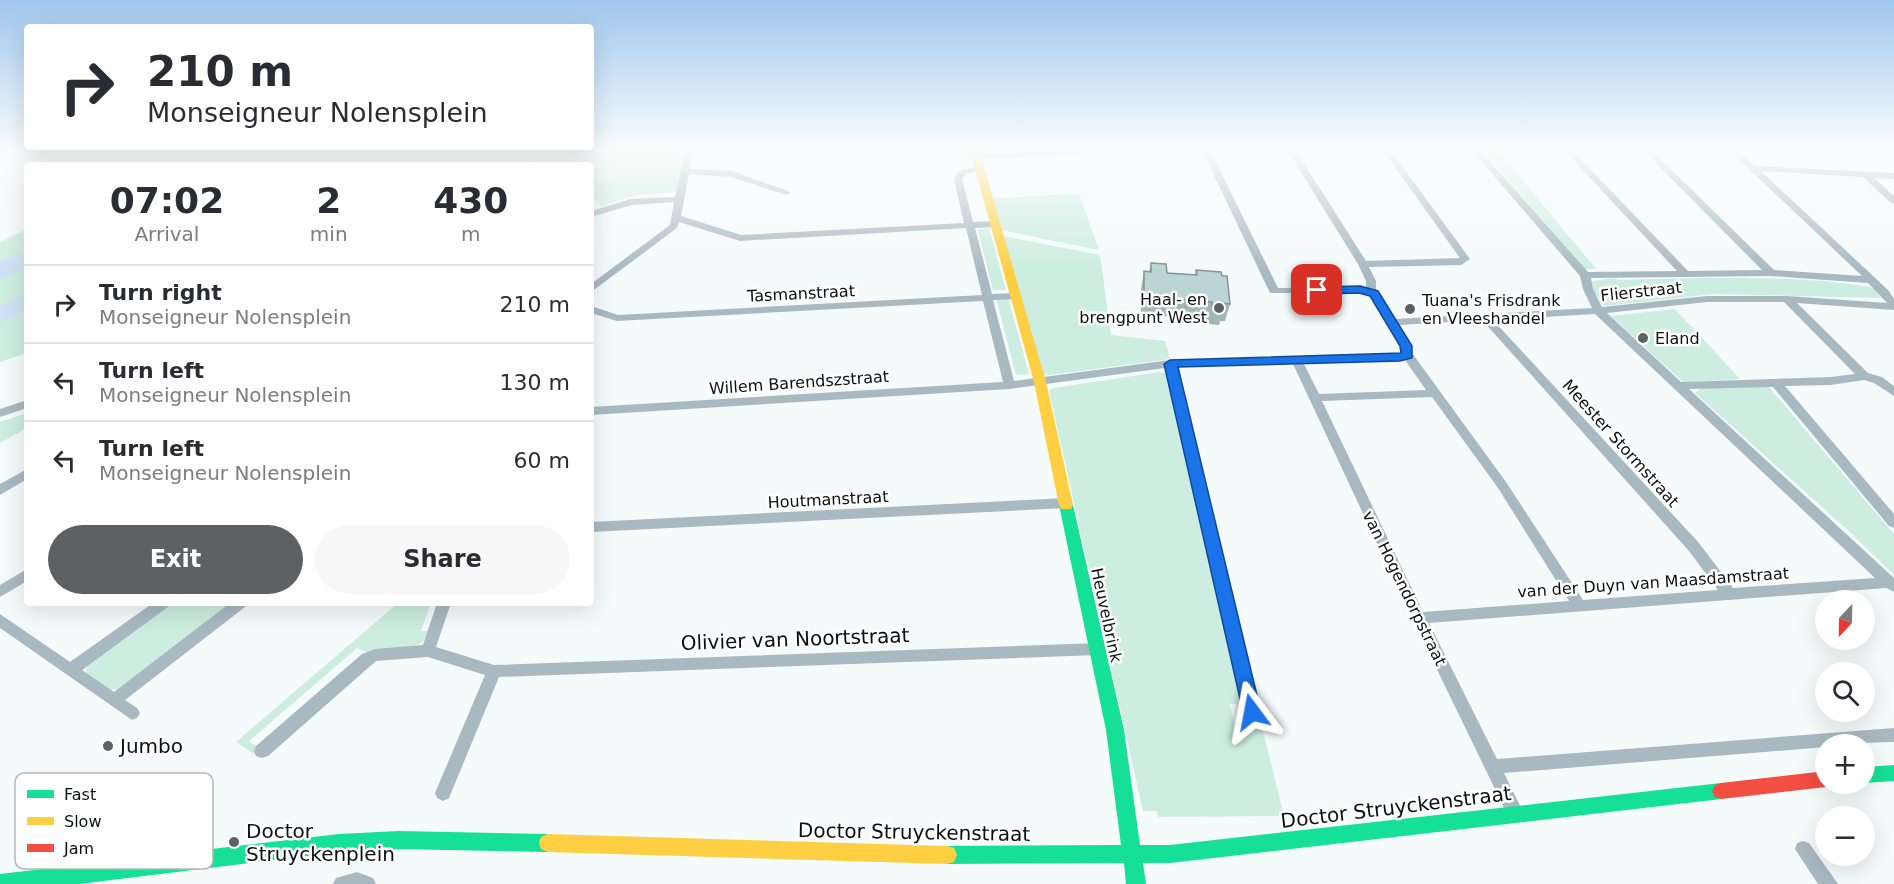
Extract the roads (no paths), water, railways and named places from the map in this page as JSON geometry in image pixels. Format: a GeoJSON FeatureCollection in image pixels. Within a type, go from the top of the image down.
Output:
{"type":"FeatureCollection","features":[{"type":"Feature","properties":{"kind":"street"},"geometry":{"type":"LineString","coordinates":[[594,287],[668,233],[674,226],[682,189]]}},
{"type":"Feature","properties":{"kind":"street"},"geometry":{"type":"LineString","coordinates":[[778,189],[786,192]]}},
{"type":"Feature","properties":{"kind":"street"},"geometry":{"type":"LineString","coordinates":[[961,189],[1009,385],[1170,364],[1407,355]]}},
{"type":"Feature","properties":{"kind":"street","name":"Heuvelbrink"},"geometry":{"type":"LineString","coordinates":[[985,189],[1040,382],[1098,649],[1115,730],[1136,884]]}},
{"type":"Feature","properties":{"kind":"street"},"geometry":{"type":"LineString","coordinates":[[1224,189],[1274,291],[1360,289],[1371,291],[1377,296],[1408,350],[1407,355],[1502,485],[1580,606]]}},
{"type":"Feature","properties":{"kind":"street"},"geometry":{"type":"LineString","coordinates":[[1316,189],[1363,264],[1371,280],[1371,291]]}},
{"type":"Feature","properties":{"kind":"street"},"geometry":{"type":"LineString","coordinates":[[1363,264],[1461,262],[1465,259],[1415,189]]}},
{"type":"Feature","properties":{"kind":"street"},"geometry":{"type":"LineString","coordinates":[[1510,189],[1585,275],[1587,288],[1598,311],[1892,584]]}},
{"type":"Feature","properties":{"kind":"street"},"geometry":{"type":"LineString","coordinates":[[1605,189],[1685,274]]}},
{"type":"Feature","properties":{"kind":"street"},"geometry":{"type":"LineString","coordinates":[[1687,189],[1771,273]]}},
{"type":"Feature","properties":{"kind":"street"},"geometry":{"type":"LineString","coordinates":[[1775,189],[1884,292],[1894,307]]}},
{"type":"Feature","properties":{"kind":"street"},"geometry":{"type":"LineString","coordinates":[[1881,189],[1894,201]]}},
{"type":"Feature","properties":{"kind":"street"},"geometry":{"type":"LineString","coordinates":[[594,213],[631,202],[680,199]]}},
{"type":"Feature","properties":{"kind":"street"},"geometry":{"type":"LineString","coordinates":[[676,218],[740,238],[995,224]]}},
{"type":"Feature","properties":{"kind":"street"},"geometry":{"type":"LineString","coordinates":[[1585,275],[1771,273],[1871,280]]}},
{"type":"Feature","properties":{"kind":"street","name":"Tasmanstraat"},"geometry":{"type":"LineString","coordinates":[[594,310],[617,318],[1015,296]]}},
{"type":"Feature","properties":{"kind":"street","name":"Flierstraat"},"geometry":{"type":"LineString","coordinates":[[1392,322],[1598,311],[1707,299],[1787,299],[1894,307]]}},
{"type":"Feature","properties":{"kind":"street"},"geometry":{"type":"LineString","coordinates":[[1787,299],[1864,376],[1878,381],[1894,392]]}},
{"type":"Feature","properties":{"kind":"street","name":"Meester Stormstraat"},"geometry":{"type":"LineString","coordinates":[[1485,317],[1694,547],[1729,594]]}},
{"type":"Feature","properties":{"kind":"street","name":"van Hogendorpstraat"},"geometry":{"type":"LineString","coordinates":[[1298,360],[1419,618],[1516,814]]}},
{"type":"Feature","properties":{"kind":"street"},"geometry":{"type":"LineString","coordinates":[[1170,364],[1252,712]]}},
{"type":"Feature","properties":{"kind":"street"},"geometry":{"type":"LineString","coordinates":[[1679,386],[1831,381],[1864,376]]}},
{"type":"Feature","properties":{"kind":"street"},"geometry":{"type":"LineString","coordinates":[[1775,382],[1894,523]]}},
{"type":"Feature","properties":{"kind":"street","name":"Willem Barendszstraat"},"geometry":{"type":"LineString","coordinates":[[594,411],[1009,385]]}},
{"type":"Feature","properties":{"kind":"street"},"geometry":{"type":"LineString","coordinates":[[1314,398],[1435,393]]}},
{"type":"Feature","properties":{"kind":"street"},"geometry":{"type":"LineString","coordinates":[[0,413],[24,405]]}},
{"type":"Feature","properties":{"kind":"street"},"geometry":{"type":"LineString","coordinates":[[0,490],[24,475]]}},
{"type":"Feature","properties":{"kind":"street","name":"Houtmanstraat"},"geometry":{"type":"LineString","coordinates":[[594,527],[1066,503]]}},
{"type":"Feature","properties":{"kind":"street"},"geometry":{"type":"LineString","coordinates":[[0,592],[24,576]]}},
{"type":"Feature","properties":{"kind":"street","name":"van der Duyn van Maasdamstraat"},"geometry":{"type":"LineString","coordinates":[[1419,618],[1892,584]]}},
{"type":"Feature","properties":{"kind":"street"},"geometry":{"type":"LineString","coordinates":[[70,670],[159,606]]}},
{"type":"Feature","properties":{"kind":"street"},"geometry":{"type":"LineString","coordinates":[[114,700],[236,606]]}},
{"type":"Feature","properties":{"kind":"street"},"geometry":{"type":"LineString","coordinates":[[261,751],[367,657],[428,651],[443,606]]}},
{"type":"Feature","properties":{"kind":"street"},"geometry":{"type":"LineString","coordinates":[[3,626],[132,713]]}},
{"type":"Feature","properties":{"kind":"street","name":"Olivier van Noortstraat"},"geometry":{"type":"LineString","coordinates":[[428,651],[494,671],[1098,649]]}},
{"type":"Feature","properties":{"kind":"street"},"geometry":{"type":"LineString","coordinates":[[443,793],[494,671]]}},
{"type":"Feature","properties":{"kind":"street","name":"Doctor Struyckenstraat"},"geometry":{"type":"LineString","coordinates":[[1493,767],[1894,735]]}},
{"type":"Feature","properties":{"kind":"street"},"geometry":{"type":"LineString","coordinates":[[1875,774],[1894,772]]}},
{"type":"Feature","properties":{"kind":"street","name":"Doctor Struyckenstraat"},"geometry":{"type":"LineString","coordinates":[[213,858],[339,843],[411,840],[471,840],[899,855],[1133,856],[1176,854],[1815,780]]}},
{"type":"Feature","properties":{"kind":"street"},"geometry":{"type":"LineString","coordinates":[[1803,849],[1829,884]]}},
{"type":"Feature","properties":{"kind":"street","name":"Doctor Struyckenstraat"},"geometry":{"type":"LineString","coordinates":[[0,884],[124,869]]}},
{"type":"Feature","properties":{"kind":"street"},"geometry":{"type":"LineString","coordinates":[[345,883],[357,881],[367,884]]}},
{"type":"Feature","properties":{"kind":"water"},"geometry":{"type":"Polygon","coordinates":[[[24,252],[24,268],[0,280],[0,260],[24,252]]]}},
{"type":"Feature","properties":{"kind":"water"},"geometry":{"type":"Polygon","coordinates":[[[24,294],[24,311],[0,323],[0,306],[24,294]]]}},
{"type":"Feature","properties":{"kind":"place","name":"Haal- en brengpunt West"},"geometry":{"type":"Point","coordinates":[1219,308]}},
{"type":"Feature","properties":{"kind":"place","name":"Tuana's Frisdrank en Vleeshandel"},"geometry":{"type":"Point","coordinates":[1410,309]}},
{"type":"Feature","properties":{"kind":"place","name":"Eland"},"geometry":{"type":"Point","coordinates":[1643,338]}},
{"type":"Feature","properties":{"kind":"place","name":"Jumbo"},"geometry":{"type":"Point","coordinates":[108,746]}},
{"type":"Feature","properties":{"kind":"place","name":"Doctor Struyckenplein"},"geometry":{"type":"Point","coordinates":[234,842]}}]}
